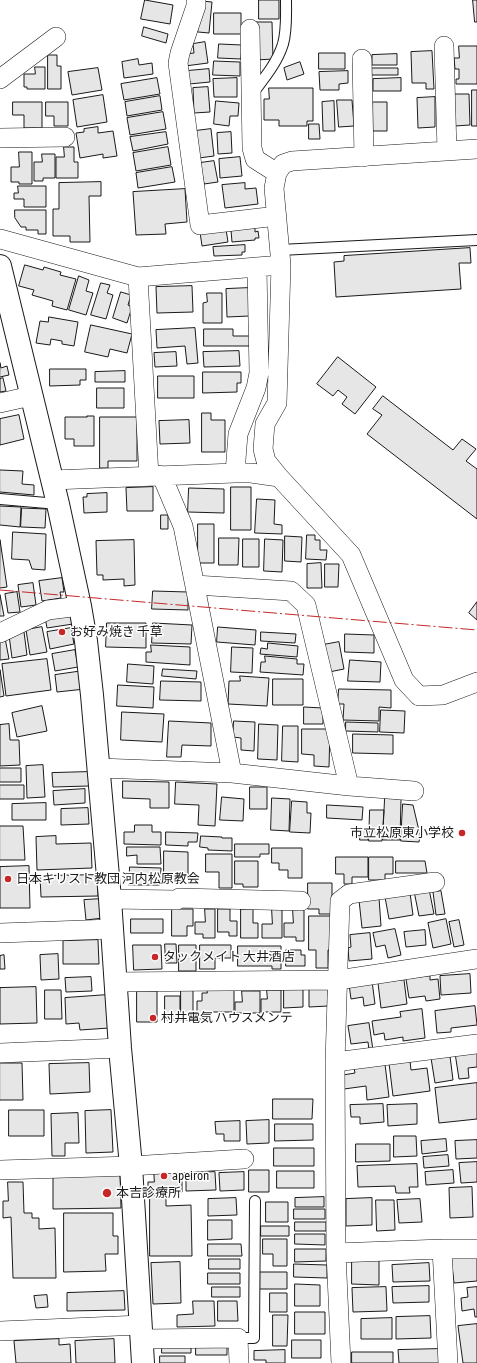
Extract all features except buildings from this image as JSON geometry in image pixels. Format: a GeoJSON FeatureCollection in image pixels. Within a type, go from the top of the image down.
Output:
{"type":"FeatureCollection","features":[{"type":"Feature","properties":{"kind":"street"},"geometry":{"type":"LineString","coordinates":[[196,0],[196,6],[178,62],[200,225],[277,216]]}},
{"type":"Feature","properties":{"kind":"street"},"geometry":{"type":"LineString","coordinates":[[250,29],[252,148],[255,159],[277,173]]}},
{"type":"Feature","properties":{"kind":"street"},"geometry":{"type":"LineString","coordinates":[[0,79],[56,37]]}},
{"type":"Feature","properties":{"kind":"street"},"geometry":{"type":"LineString","coordinates":[[444,46],[447,151]]}},
{"type":"Feature","properties":{"kind":"street"},"geometry":{"type":"LineString","coordinates":[[362,59],[364,157]]}},
{"type":"Feature","properties":{"kind":"street"},"geometry":{"type":"LineString","coordinates":[[0,138],[65,137]]}},
{"type":"Feature","properties":{"kind":"street"},"geometry":{"type":"LineString","coordinates":[[477,149],[292,161],[283,164],[277,173],[274,188],[280,258],[277,403],[265,424],[263,449],[266,461],[279,477],[351,555],[404,680],[419,696],[443,695],[477,682]]}},
{"type":"Feature","properties":{"kind":"street"},"geometry":{"type":"LineString","coordinates":[[0,239],[138,277],[257,268],[280,258]]}},
{"type":"Feature","properties":{"kind":"street"},"geometry":{"type":"LineString","coordinates":[[0,266],[58,504],[86,641],[92,688],[110,899],[120,1048],[131,1166],[143,1363]]}},
{"type":"Feature","properties":{"kind":"street"},"geometry":{"type":"LineString","coordinates":[[235,473],[238,434],[256,388],[259,373],[257,268]]}},
{"type":"Feature","properties":{"kind":"street"},"geometry":{"type":"LineString","coordinates":[[138,277],[154,476]]}},
{"type":"Feature","properties":{"kind":"street"},"geometry":{"type":"LineString","coordinates":[[0,403],[31,396]]}},
{"type":"Feature","properties":{"kind":"street"},"geometry":{"type":"LineString","coordinates":[[52,480],[235,473],[251,473],[279,477]]}},
{"type":"Feature","properties":{"kind":"street"},"geometry":{"type":"LineString","coordinates":[[154,476],[164,481],[183,526],[196,585],[232,773]]}},
{"type":"Feature","properties":{"kind":"street"},"geometry":{"type":"LineString","coordinates":[[196,585],[291,591],[306,604],[349,786]]}},
{"type":"Feature","properties":{"kind":"street"},"geometry":{"type":"LineString","coordinates":[[0,633],[48,610],[80,606]]}},
{"type":"Feature","properties":{"kind":"street"},"geometry":{"type":"LineString","coordinates":[[99,768],[232,773],[349,786],[414,790]]}},
{"type":"Feature","properties":{"kind":"street"},"geometry":{"type":"LineString","coordinates":[[341,1363],[336,1253],[335,1062],[340,901],[349,894],[435,882]]}},
{"type":"Feature","properties":{"kind":"street"},"geometry":{"type":"LineString","coordinates":[[110,899],[177,900],[196,890],[268,892],[300,901]]}},
{"type":"Feature","properties":{"kind":"street"},"geometry":{"type":"LineString","coordinates":[[0,934],[112,929]]}},
{"type":"Feature","properties":{"kind":"street"},"geometry":{"type":"LineString","coordinates":[[115,982],[338,980],[477,959]]}},
{"type":"Feature","properties":{"kind":"street"},"geometry":{"type":"LineString","coordinates":[[335,1062],[477,1044]]}},
{"type":"Feature","properties":{"kind":"street"},"geometry":{"type":"LineString","coordinates":[[0,1053],[120,1048]]}},
{"type":"Feature","properties":{"kind":"street"},"geometry":{"type":"LineString","coordinates":[[0,1170],[131,1166],[244,1159]]}},
{"type":"Feature","properties":{"kind":"street"},"geometry":{"type":"LineString","coordinates":[[442,1249],[448,1363]]}},
{"type":"Feature","properties":{"kind":"street"},"geometry":{"type":"LineString","coordinates":[[336,1253],[477,1249]]}},
{"type":"Feature","properties":{"kind":"street"},"geometry":{"type":"LineString","coordinates":[[0,1331],[141,1332],[238,1338],[239,1363]]}},
{"type":"Feature","properties":{"kind":"lane"},"geometry":{"type":"LineString","coordinates":[[251,96],[273,66],[283,44],[286,0]]}},
{"type":"Feature","properties":{"kind":"lane"},"geometry":{"type":"LineString","coordinates":[[280,258],[477,240]]}},
{"type":"Feature","properties":{"kind":"lane"},"geometry":{"type":"LineString","coordinates":[[0,499],[58,504]]}},
{"type":"Feature","properties":{"kind":"lane"},"geometry":{"type":"LineString","coordinates":[[238,1338],[254,1338],[255,1201]]}},
{"type":"Feature","properties":{"kind":"power"},"geometry":{"type":"LineString","coordinates":[[0,590],[477,630]]}},
{"type":"Feature","properties":{"kind":"place","name":"お好み焼き 千草"},"geometry":{"type":"Point","coordinates":[62,632]}},
{"type":"Feature","properties":{"kind":"place","name":"市立松原東小学校"},"geometry":{"type":"Point","coordinates":[462,833]}},
{"type":"Feature","properties":{"kind":"place","name":"日本キリスト教団 河内松原教会"},"geometry":{"type":"Point","coordinates":[8,879]}},
{"type":"Feature","properties":{"kind":"place","name":"タックメイト 大井酒店"},"geometry":{"type":"Point","coordinates":[155,957]}},
{"type":"Feature","properties":{"kind":"place","name":"村井電気 ハウスメンテ"},"geometry":{"type":"Point","coordinates":[153,1018]}},
{"type":"Feature","properties":{"kind":"place","name":"apeiron"},"geometry":{"type":"Point","coordinates":[164,1176]}},
{"type":"Feature","properties":{"kind":"place","name":"本吉診療所"},"geometry":{"type":"Point","coordinates":[107,1193]}}]}
